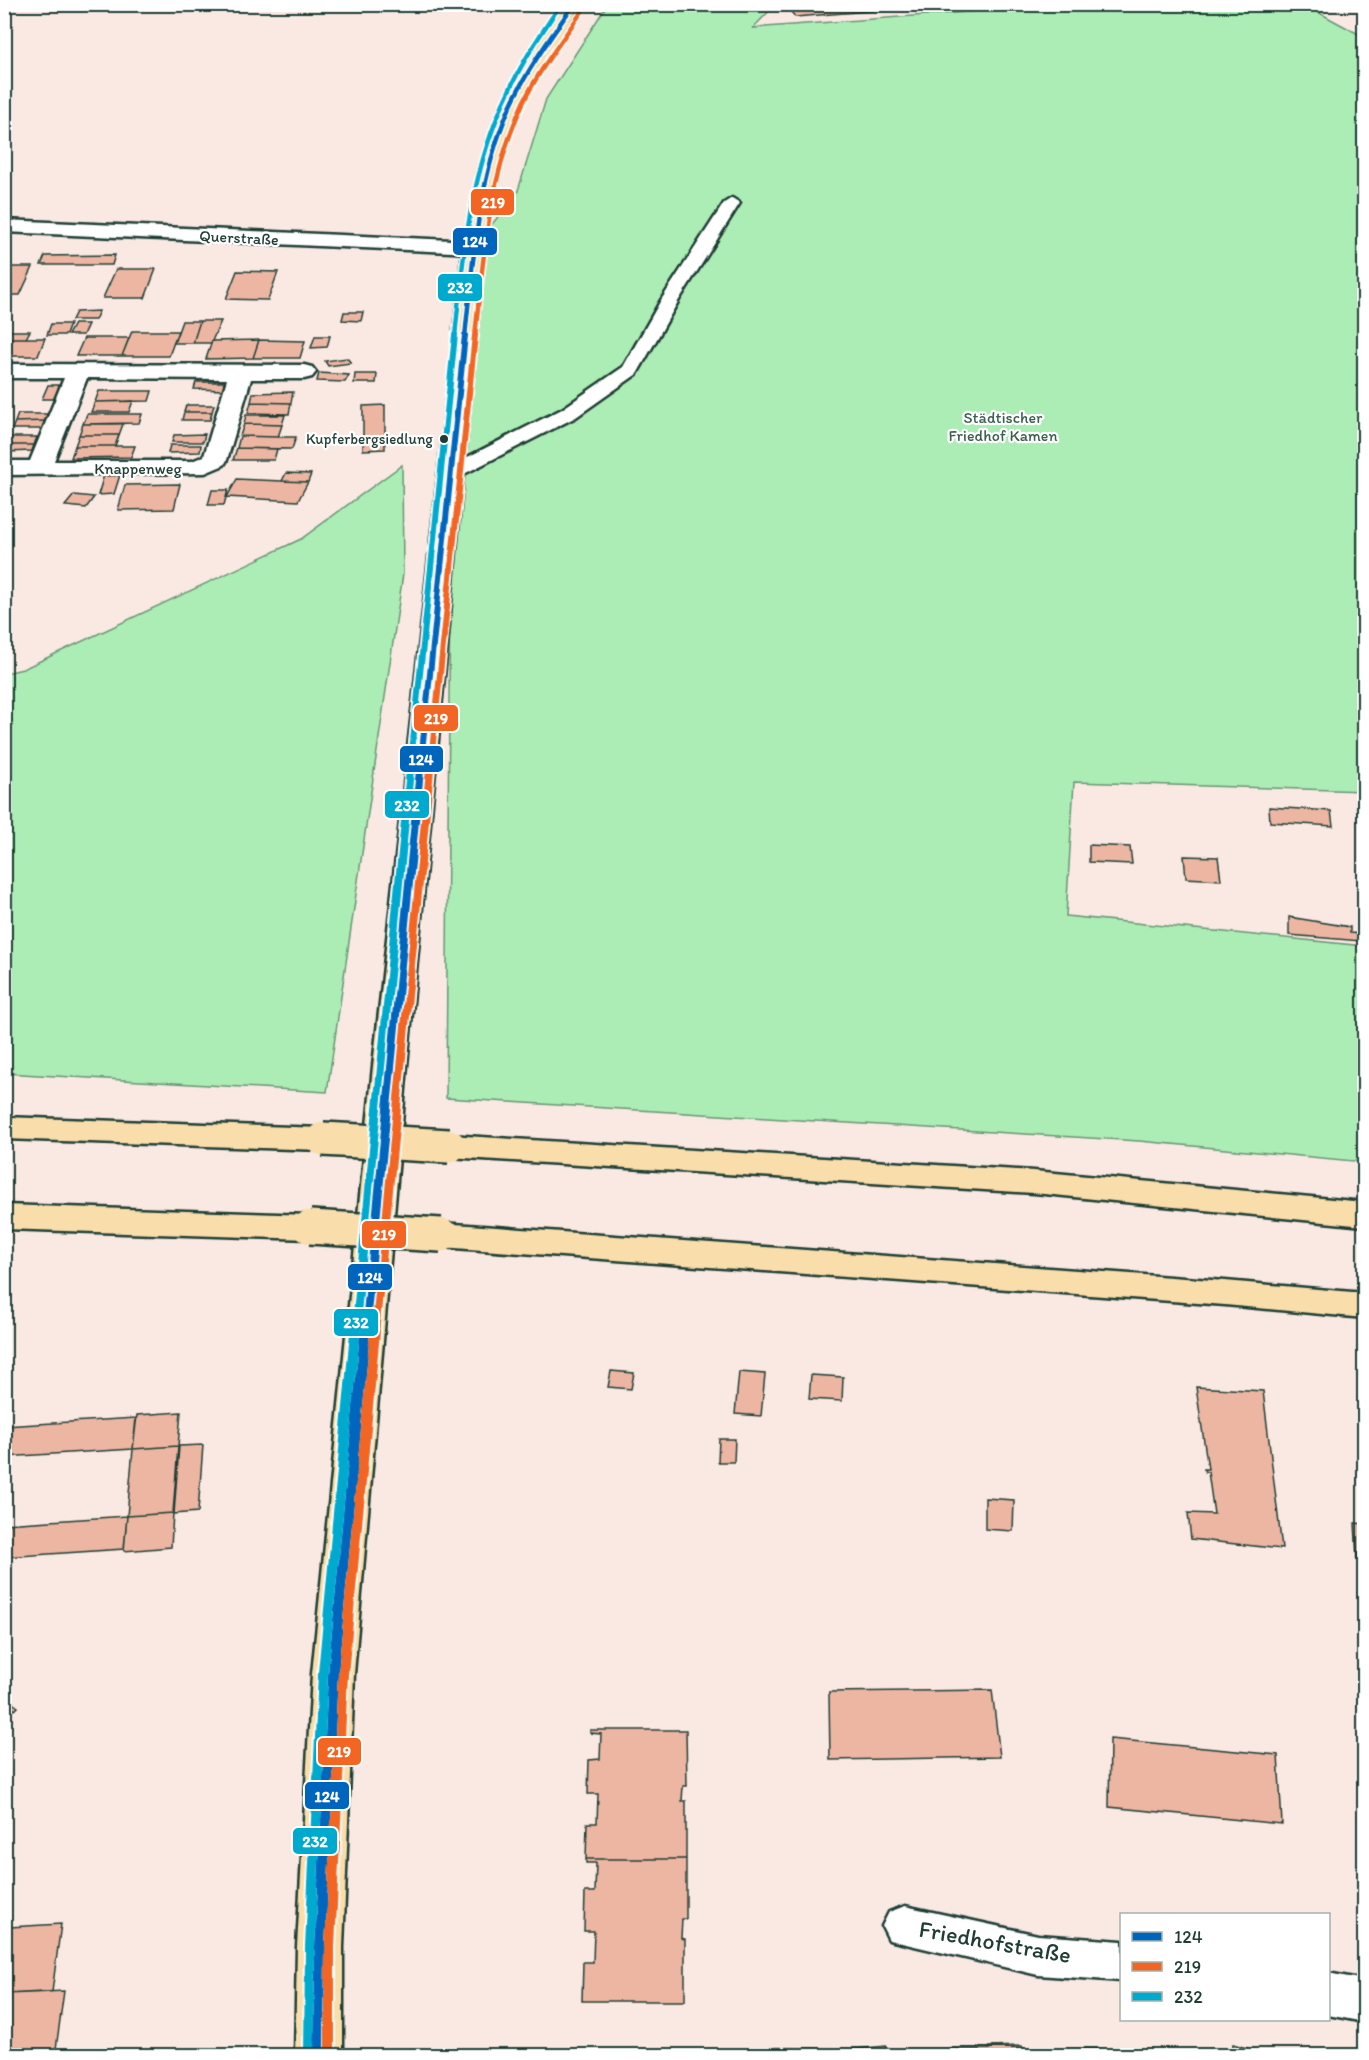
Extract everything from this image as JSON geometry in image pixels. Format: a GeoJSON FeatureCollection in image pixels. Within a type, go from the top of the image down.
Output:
{"type":"FeatureCollection","features":[{"type":"Feature","properties":{"kind":"main road"},"geometry":{"type":"LineString","coordinates":[[319,2055],[320,1947],[333,1674],[390,1066],[474,248],[483,194],[497,143],[516,93],[574,4]]}},
{"type":"Feature","properties":{"kind":"main road"},"geometry":{"type":"LineString","coordinates":[[4,1128],[323,1139],[1034,1182],[1365,1214]]}},
{"type":"Feature","properties":{"kind":"main road"},"geometry":{"type":"LineString","coordinates":[[4,1217],[310,1227],[441,1235],[1225,1293],[1365,1306]]}},
{"type":"Feature","properties":{"kind":"street","name":"Querstraße"},"geometry":{"type":"LineString","coordinates":[[4,226],[474,248]]}},
{"type":"Feature","properties":{"kind":"street"},"geometry":{"type":"LineString","coordinates":[[4,371],[304,372]]}},
{"type":"Feature","properties":{"kind":"street"},"geometry":{"type":"LineString","coordinates":[[39,468],[78,372]]}},
{"type":"Feature","properties":{"kind":"street","name":"Knappenweg"},"geometry":{"type":"LineString","coordinates":[[4,468],[196,468],[216,460],[241,372]]}},
{"type":"Feature","properties":{"kind":"street","name":"Friedhofstraße"},"geometry":{"type":"LineString","coordinates":[[905,1926],[1038,1955],[1120,1961]]}},
{"type":"Feature","properties":{"kind":"street"},"geometry":{"type":"LineString","coordinates":[[1330,1994],[1365,2001]]}},
{"type":"Feature","properties":{"kind":"lane"},"geometry":{"type":"LineString","coordinates":[[451,473],[568,413],[630,370],[670,300],[732,203]]}},
{"type":"Feature","properties":{"kind":"green space","name":"Städtischer Friedhof Kamen"},"geometry":{"type":"Polygon","coordinates":[[[1303,4],[1364,37],[1364,791],[1074,782],[1066,916],[1364,946],[1364,1162],[1139,1141],[446,1098],[450,569],[478,241],[517,194],[546,99],[607,5],[775,5],[753,28],[1063,5],[1303,4]]]}},
{"type":"Feature","properties":{"kind":"green space"},"geometry":{"type":"Polygon","coordinates":[[[402,465],[403,574],[327,1092],[5,1073],[5,673],[23,669],[301,539],[402,465]]]}},
{"type":"Feature","properties":{"kind":"building"},"geometry":{"type":"Polygon","coordinates":[[[785,4],[957,4],[795,17],[785,4]]]}},
{"type":"Feature","properties":{"kind":"building"},"geometry":{"type":"Polygon","coordinates":[[[115,255],[112,265],[41,265],[45,256],[115,255]]]}},
{"type":"Feature","properties":{"kind":"building"},"geometry":{"type":"Polygon","coordinates":[[[4,267],[33,267],[20,295],[4,295],[4,267]]]}},
{"type":"Feature","properties":{"kind":"building"},"geometry":{"type":"Polygon","coordinates":[[[116,269],[156,269],[145,298],[103,298],[116,269]]]}},
{"type":"Feature","properties":{"kind":"building"},"geometry":{"type":"Polygon","coordinates":[[[237,271],[278,272],[268,300],[226,299],[237,271]]]}},
{"type":"Feature","properties":{"kind":"building"},"geometry":{"type":"Polygon","coordinates":[[[99,311],[95,320],[72,320],[76,312],[99,311]]]}},
{"type":"Feature","properties":{"kind":"building"},"geometry":{"type":"Polygon","coordinates":[[[344,312],[363,312],[361,321],[342,320],[344,312]]]}},
{"type":"Feature","properties":{"kind":"building"},"geometry":{"type":"Polygon","coordinates":[[[182,321],[200,321],[193,343],[174,343],[182,321]]]}},
{"type":"Feature","properties":{"kind":"building"},"geometry":{"type":"Polygon","coordinates":[[[200,321],[221,321],[211,343],[193,343],[200,321]]]}},
{"type":"Feature","properties":{"kind":"building"},"geometry":{"type":"Polygon","coordinates":[[[51,324],[70,324],[66,335],[47,335],[51,324]]]}},
{"type":"Feature","properties":{"kind":"building"},"geometry":{"type":"Polygon","coordinates":[[[74,324],[88,324],[83,335],[68,335],[74,324]]]}},
{"type":"Feature","properties":{"kind":"building"},"geometry":{"type":"Polygon","coordinates":[[[4,331],[30,331],[26,338],[4,338],[4,331]]]}},
{"type":"Feature","properties":{"kind":"building"},"geometry":{"type":"Polygon","coordinates":[[[132,331],[178,331],[169,356],[122,356],[132,331]]]}},
{"type":"Feature","properties":{"kind":"building"},"geometry":{"type":"Polygon","coordinates":[[[315,336],[330,336],[327,347],[311,348],[315,336]]]}},
{"type":"Feature","properties":{"kind":"building"},"geometry":{"type":"Polygon","coordinates":[[[4,338],[45,338],[38,356],[4,356],[4,338]]]}},
{"type":"Feature","properties":{"kind":"building"},"geometry":{"type":"Polygon","coordinates":[[[84,338],[129,338],[122,356],[76,356],[84,338]]]}},
{"type":"Feature","properties":{"kind":"building"},"geometry":{"type":"Polygon","coordinates":[[[259,340],[305,341],[300,358],[253,358],[259,340]]]}},
{"type":"Feature","properties":{"kind":"building"},"geometry":{"type":"Polygon","coordinates":[[[259,340],[253,358],[206,359],[212,341],[259,340]]]}},
{"type":"Feature","properties":{"kind":"building"},"geometry":{"type":"Polygon","coordinates":[[[347,358],[351,363],[328,366],[325,361],[347,358]]]}},
{"type":"Feature","properties":{"kind":"building"},"geometry":{"type":"Polygon","coordinates":[[[319,373],[349,375],[345,382],[317,381],[319,373]]]}},
{"type":"Feature","properties":{"kind":"building"},"geometry":{"type":"Polygon","coordinates":[[[355,374],[377,374],[376,383],[354,383],[355,374]]]}},
{"type":"Feature","properties":{"kind":"building"},"geometry":{"type":"Polygon","coordinates":[[[196,382],[227,382],[224,390],[194,389],[196,382]]]}},
{"type":"Feature","properties":{"kind":"building"},"geometry":{"type":"Polygon","coordinates":[[[48,385],[65,385],[60,399],[42,399],[48,385]]]}},
{"type":"Feature","properties":{"kind":"building"},"geometry":{"type":"Polygon","coordinates":[[[99,391],[152,391],[149,401],[95,402],[99,391]]]}},
{"type":"Feature","properties":{"kind":"building"},"geometry":{"type":"Polygon","coordinates":[[[293,392],[291,403],[251,402],[253,393],[293,392]]]}},
{"type":"Feature","properties":{"kind":"building"},"geometry":{"type":"Polygon","coordinates":[[[133,401],[129,412],[91,412],[95,402],[133,401]]]}},
{"type":"Feature","properties":{"kind":"building"},"geometry":{"type":"Polygon","coordinates":[[[251,402],[291,403],[289,414],[248,413],[251,402]]]}},
{"type":"Feature","properties":{"kind":"building"},"geometry":{"type":"Polygon","coordinates":[[[186,405],[214,405],[212,412],[184,412],[186,405]]]}},
{"type":"Feature","properties":{"kind":"building"},"geometry":{"type":"Polygon","coordinates":[[[385,405],[385,449],[363,450],[363,406],[385,405]]]}},
{"type":"Feature","properties":{"kind":"building"},"geometry":{"type":"Polygon","coordinates":[[[184,412],[212,412],[210,420],[182,420],[184,412]]]}},
{"type":"Feature","properties":{"kind":"building"},"geometry":{"type":"Polygon","coordinates":[[[18,414],[47,414],[45,421],[15,422],[18,414]]]}},
{"type":"Feature","properties":{"kind":"building"},"geometry":{"type":"Polygon","coordinates":[[[87,414],[142,414],[139,423],[83,424],[87,414]]]}},
{"type":"Feature","properties":{"kind":"building"},"geometry":{"type":"Polygon","coordinates":[[[246,415],[285,415],[282,425],[244,424],[246,415]]]}},
{"type":"Feature","properties":{"kind":"building"},"geometry":{"type":"Polygon","coordinates":[[[45,421],[42,429],[12,429],[15,422],[45,421]]]}},
{"type":"Feature","properties":{"kind":"building"},"geometry":{"type":"Polygon","coordinates":[[[83,424],[123,424],[119,435],[79,435],[83,424]]]}},
{"type":"Feature","properties":{"kind":"building"},"geometry":{"type":"Polygon","coordinates":[[[244,424],[282,425],[278,437],[240,436],[244,424]]]}},
{"type":"Feature","properties":{"kind":"building"},"geometry":{"type":"Polygon","coordinates":[[[205,434],[203,442],[172,442],[174,435],[205,434]]]}},
{"type":"Feature","properties":{"kind":"building"},"geometry":{"type":"Polygon","coordinates":[[[79,435],[119,435],[115,446],[75,446],[79,435]]]}},
{"type":"Feature","properties":{"kind":"building"},"geometry":{"type":"Polygon","coordinates":[[[240,436],[296,437],[292,449],[237,448],[240,436]]]}},
{"type":"Feature","properties":{"kind":"building"},"geometry":{"type":"Polygon","coordinates":[[[11,437],[37,437],[34,445],[9,445],[11,437]]]}},
{"type":"Feature","properties":{"kind":"building"},"geometry":{"type":"Polygon","coordinates":[[[9,445],[34,445],[32,451],[6,452],[9,445]]]}},
{"type":"Feature","properties":{"kind":"building"},"geometry":{"type":"Polygon","coordinates":[[[170,445],[201,445],[200,452],[168,453],[170,445]]]}},
{"type":"Feature","properties":{"kind":"building"},"geometry":{"type":"Polygon","coordinates":[[[75,446],[135,446],[131,457],[71,458],[75,446]]]}},
{"type":"Feature","properties":{"kind":"building"},"geometry":{"type":"Polygon","coordinates":[[[237,448],[277,449],[274,460],[233,460],[237,448]]]}},
{"type":"Feature","properties":{"kind":"building"},"geometry":{"type":"Polygon","coordinates":[[[286,473],[311,474],[308,482],[282,481],[286,473]]]}},
{"type":"Feature","properties":{"kind":"building"},"geometry":{"type":"Polygon","coordinates":[[[104,475],[120,475],[114,494],[98,495],[104,475]]]}},
{"type":"Feature","properties":{"kind":"building"},"geometry":{"type":"Polygon","coordinates":[[[237,479],[308,482],[298,501],[227,497],[237,479]]]}},
{"type":"Feature","properties":{"kind":"building"},"geometry":{"type":"Polygon","coordinates":[[[180,484],[174,509],[118,510],[125,485],[180,484]]]}},
{"type":"Feature","properties":{"kind":"building"},"geometry":{"type":"Polygon","coordinates":[[[212,490],[228,490],[224,505],[208,505],[212,490]]]}},
{"type":"Feature","properties":{"kind":"building"},"geometry":{"type":"Polygon","coordinates":[[[74,495],[94,497],[86,508],[65,506],[74,495]]]}},
{"type":"Feature","properties":{"kind":"building"},"geometry":{"type":"Polygon","coordinates":[[[1269,807],[1331,811],[1333,826],[1270,822],[1269,807]]]}},
{"type":"Feature","properties":{"kind":"building"},"geometry":{"type":"Polygon","coordinates":[[[1089,845],[1130,847],[1132,864],[1089,862],[1089,845]]]}},
{"type":"Feature","properties":{"kind":"building"},"geometry":{"type":"Polygon","coordinates":[[[1184,856],[1218,857],[1221,880],[1186,878],[1184,856]]]}},
{"type":"Feature","properties":{"kind":"building"},"geometry":{"type":"Polygon","coordinates":[[[1289,917],[1350,927],[1350,933],[1361,934],[1361,941],[1289,935],[1289,917]]]}},
{"type":"Feature","properties":{"kind":"building"},"geometry":{"type":"Polygon","coordinates":[[[611,1371],[634,1373],[631,1389],[608,1387],[611,1371]]]}},
{"type":"Feature","properties":{"kind":"building"},"geometry":{"type":"Polygon","coordinates":[[[739,1372],[765,1374],[761,1416],[735,1414],[739,1372]]]}},
{"type":"Feature","properties":{"kind":"building"},"geometry":{"type":"Polygon","coordinates":[[[811,1375],[843,1377],[842,1401],[809,1399],[811,1375]]]}},
{"type":"Feature","properties":{"kind":"building"},"geometry":{"type":"Polygon","coordinates":[[[1196,1387],[1263,1391],[1282,1549],[1191,1539],[1188,1513],[1214,1514],[1208,1472],[1204,1469],[1208,1469],[1196,1387]]]}},
{"type":"Feature","properties":{"kind":"building"},"geometry":{"type":"Polygon","coordinates":[[[181,1412],[178,1446],[133,1449],[137,1415],[181,1412]]]}},
{"type":"Feature","properties":{"kind":"building"},"geometry":{"type":"Polygon","coordinates":[[[136,1418],[133,1449],[4,1457],[4,1426],[136,1418]]]}},
{"type":"Feature","properties":{"kind":"building"},"geometry":{"type":"Polygon","coordinates":[[[719,1439],[735,1439],[734,1462],[718,1462],[719,1439]]]}},
{"type":"Feature","properties":{"kind":"building"},"geometry":{"type":"Polygon","coordinates":[[[203,1445],[198,1512],[174,1514],[179,1446],[203,1445]]]}},
{"type":"Feature","properties":{"kind":"building"},"geometry":{"type":"Polygon","coordinates":[[[178,1446],[173,1513],[127,1516],[133,1449],[178,1446]]]}},
{"type":"Feature","properties":{"kind":"building"},"geometry":{"type":"Polygon","coordinates":[[[985,1498],[1014,1500],[1013,1531],[985,1529],[985,1498]]]}},
{"type":"Feature","properties":{"kind":"building"},"geometry":{"type":"Polygon","coordinates":[[[173,1513],[171,1547],[124,1551],[127,1516],[173,1513]]]}},
{"type":"Feature","properties":{"kind":"building"},"geometry":{"type":"Polygon","coordinates":[[[127,1516],[124,1549],[4,1557],[4,1524],[127,1516]]]}},
{"type":"Feature","properties":{"kind":"building"},"geometry":{"type":"Polygon","coordinates":[[[1355,1523],[1364,1524],[1364,1558],[1357,1558],[1355,1523]]]}},
{"type":"Feature","properties":{"kind":"building"},"geometry":{"type":"Polygon","coordinates":[[[992,1690],[1000,1757],[830,1760],[829,1692],[992,1690]]]}},
{"type":"Feature","properties":{"kind":"building"},"geometry":{"type":"Polygon","coordinates":[[[4,1697],[18,1707],[15,1710],[12,1707],[4,1713],[4,1697]]]}},
{"type":"Feature","properties":{"kind":"building"},"geometry":{"type":"Polygon","coordinates":[[[590,1730],[686,1730],[687,1786],[683,1786],[682,1801],[686,1801],[686,1859],[586,1859],[587,1823],[597,1823],[598,1794],[588,1794],[589,1760],[600,1759],[601,1734],[590,1733],[590,1730]]]}},
{"type":"Feature","properties":{"kind":"building"},"geometry":{"type":"Polygon","coordinates":[[[1110,1739],[1278,1755],[1282,1824],[1109,1807],[1110,1739]]]}},
{"type":"Feature","properties":{"kind":"building"},"geometry":{"type":"Polygon","coordinates":[[[586,1859],[686,1859],[686,1919],[682,1919],[681,1938],[685,1939],[685,2001],[582,2001],[583,1962],[593,1962],[594,1931],[584,1931],[585,1892],[595,1892],[596,1863],[586,1863],[586,1859]]]}},
{"type":"Feature","properties":{"kind":"building"},"geometry":{"type":"Polygon","coordinates":[[[61,1924],[52,1992],[4,1994],[4,1960],[9,1927],[61,1924]]]}},
{"type":"Feature","properties":{"kind":"building"},"geometry":{"type":"Polygon","coordinates":[[[64,1991],[55,2056],[4,2056],[4,1994],[64,1991]]]}},
{"type":"Feature","properties":{"kind":"building"},"geometry":{"type":"Polygon","coordinates":[[[1233,2044],[1273,2056],[1231,2056],[1233,2044]]]}},
{"type":"Feature","properties":{"kind":"building"},"geometry":{"type":"Polygon","coordinates":[[[886,2046],[886,2049],[989,2049],[989,2047],[1022,2046],[1023,2049],[1100,2049],[1101,2056],[776,2056],[776,2048],[856,2049],[886,2046]]]}},
{"type":"Feature","properties":{"kind":"transit line","name":"232"},"geometry":{"type":"LineString","coordinates":[[309,2056],[310,1947],[323,1673],[380,1065],[464,246],[478,177],[496,119],[523,63],[561,4]]}},
{"type":"Feature","properties":{"kind":"transit line","name":"124"},"geometry":{"type":"LineString","coordinates":[[319,2056],[320,1947],[333,1674],[390,1066],[474,247],[492,160],[502,126],[531,69],[574,4]]}},
{"type":"Feature","properties":{"kind":"transit line","name":"219"},"geometry":{"type":"LineString","coordinates":[[330,2056],[330,1947],[343,1675],[400,1067],[484,248],[501,164],[518,115],[539,74],[583,10]]}},
{"type":"Feature","properties":{"kind":"place","name":"Kupferbergsiedlung"},"geometry":{"type":"Point","coordinates":[444,439]}}]}
